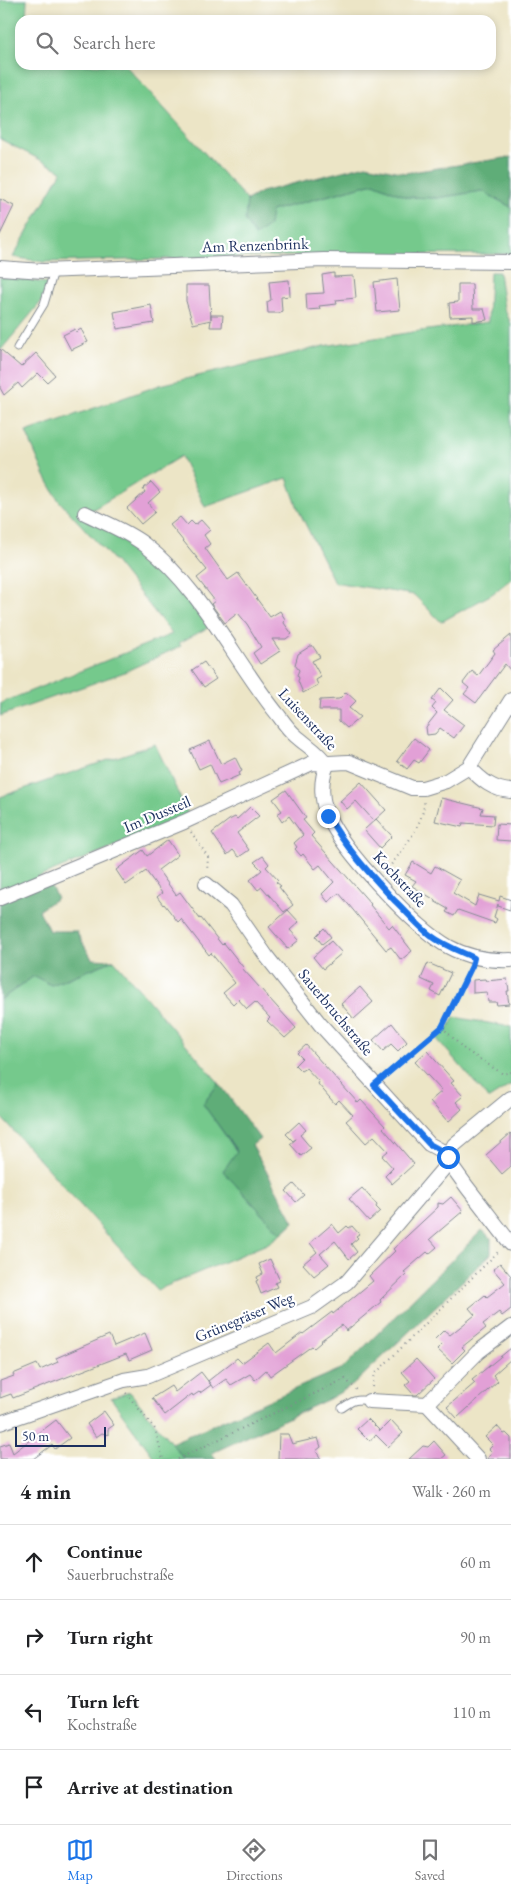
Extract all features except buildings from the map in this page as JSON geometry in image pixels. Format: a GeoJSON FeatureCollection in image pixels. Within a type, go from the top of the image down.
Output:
{"type":"FeatureCollection","features":[{"type":"Feature","properties":{"kind":"street","name":"Am Renzenbrink"},"geometry":{"type":"LineString","coordinates":[[0,268],[54,271],[324,260],[511,262]]}},
{"type":"Feature","properties":{"kind":"street","name":"Luisenstraße"},"geometry":{"type":"LineString","coordinates":[[85,513],[131,535],[168,566],[201,605],[279,716],[296,736],[320,755],[327,765],[349,762],[412,788],[423,788]]}},
{"type":"Feature","properties":{"kind":"street"},"geometry":{"type":"LineString","coordinates":[[423,788],[446,781],[469,767],[511,700]]}},
{"type":"Feature","properties":{"kind":"street","name":"Im Dussteil"},"geometry":{"type":"LineString","coordinates":[[0,898],[184,822],[312,763],[327,765]]}},
{"type":"Feature","properties":{"kind":"street","name":"Kochstraße"},"geometry":{"type":"LineString","coordinates":[[327,765],[323,773],[322,794],[328,816],[337,833],[378,882],[430,934],[449,947],[474,958],[511,960]]}},
{"type":"Feature","properties":{"kind":"street"},"geometry":{"type":"LineString","coordinates":[[469,767],[482,781],[502,790],[511,790]]}},
{"type":"Feature","properties":{"kind":"street","name":"Sauerbruchstraße"},"geometry":{"type":"LineString","coordinates":[[206,884],[231,906],[320,1024],[374,1085],[429,1144],[448,1157]]}},
{"type":"Feature","properties":{"kind":"street","name":"Grünegräser Weg"},"geometry":{"type":"LineString","coordinates":[[0,1423],[124,1380],[148,1376],[312,1307],[347,1282],[464,1136],[511,1098]]}},
{"type":"Feature","properties":{"kind":"street"},"geometry":{"type":"LineString","coordinates":[[448,1157],[510,1243]]}},
{"type":"Feature","properties":{"kind":"street"},"geometry":{"type":"LineString","coordinates":[[427,1404],[478,1352],[511,1327]]}},
{"type":"Feature","properties":{"kind":"street"},"geometry":{"type":"LineString","coordinates":[[370,1401],[427,1404],[478,1459]]}},
{"type":"Feature","properties":{"kind":"lane"},"geometry":{"type":"LineString","coordinates":[[17,348],[44,304],[54,271]]}},
{"type":"Feature","properties":{"kind":"lane"},"geometry":{"type":"LineString","coordinates":[[342,1408],[353,1400],[370,1401]]}},
{"type":"Feature","properties":{"kind":"path"},"geometry":{"type":"LineString","coordinates":[[378,882],[411,839],[424,807],[423,788]]}},
{"type":"Feature","properties":{"kind":"path"},"geometry":{"type":"LineString","coordinates":[[184,822],[208,857]]}},
{"type":"Feature","properties":{"kind":"path"},"geometry":{"type":"LineString","coordinates":[[374,1085],[442,1027],[472,966],[474,958]]}},
{"type":"Feature","properties":{"kind":"path"},"geometry":{"type":"LineString","coordinates":[[442,1027],[464,1049],[503,1074],[511,1072]]}},
{"type":"Feature","properties":{"kind":"path"},"geometry":{"type":"LineString","coordinates":[[370,1401],[375,1374],[510,1243]]}},
{"type":"Feature","properties":{"kind":"path"},"geometry":{"type":"LineString","coordinates":[[178,1459],[346,1379],[370,1401]]}},
{"type":"Feature","properties":{"kind":"path"},"geometry":{"type":"LineString","coordinates":[[124,1380],[126,1395],[155,1429],[163,1459]]}},
{"type":"Feature","properties":{"kind":"green space"},"geometry":{"type":"Polygon","coordinates":[[[0,0],[27,0],[26,15],[15,15],[15,70],[130,70],[247,200],[245,221],[271,211],[374,183],[406,197],[437,198],[482,191],[511,207],[511,254],[325,255],[43,262],[13,257],[62,171],[0,139],[0,0]]]}},
{"type":"Feature","properties":{"kind":"green space"},"geometry":{"type":"Polygon","coordinates":[[[511,157],[511,207],[482,191],[437,198],[406,197],[374,183],[271,211],[269,226],[255,236],[245,221],[247,200],[261,192],[366,165],[405,173],[511,157]]]}},
{"type":"Feature","properties":{"kind":"green space"},"geometry":{"type":"Polygon","coordinates":[[[490,272],[499,272],[504,308],[511,324],[511,579],[492,594],[441,622],[414,595],[334,582],[299,511],[287,478],[205,507],[181,456],[92,510],[165,569],[211,626],[179,643],[181,646],[122,673],[0,716],[1,703],[172,634],[116,563],[59,501],[45,476],[26,432],[160,385],[324,346],[488,322],[490,272]]]}},
{"type":"Feature","properties":{"kind":"green space"},"geometry":{"type":"Polygon","coordinates":[[[0,277],[47,283],[41,302],[0,351],[0,277]]]}},
{"type":"Feature","properties":{"kind":"green space"},"geometry":{"type":"Polygon","coordinates":[[[155,744],[189,816],[0,893],[0,797],[155,744]]]}},
{"type":"Feature","properties":{"kind":"green space"},"geometry":{"type":"Polygon","coordinates":[[[48,881],[57,898],[39,910],[49,931],[76,931],[92,959],[114,960],[51,985],[34,976],[0,1000],[0,902],[48,881]]]}},
{"type":"Feature","properties":{"kind":"green space"},"geometry":{"type":"Polygon","coordinates":[[[114,960],[219,1083],[203,1104],[237,1152],[223,1171],[281,1234],[267,1244],[157,1290],[0,1116],[0,1000],[34,976],[52,985],[114,960]]]}},
{"type":"Feature","properties":{"kind":"green space"},"geometry":{"type":"Polygon","coordinates":[[[454,1017],[511,1027],[511,1085],[489,1099],[437,1039],[447,1031],[454,1017]]]}},
{"type":"Feature","properties":{"kind":"green space"},"geometry":{"type":"Polygon","coordinates":[[[219,1083],[260,1139],[252,1145],[294,1222],[281,1234],[223,1171],[237,1151],[203,1104],[219,1083]]]}},
{"type":"Feature","properties":{"kind":"green space"},"geometry":{"type":"Polygon","coordinates":[[[482,1230],[491,1238],[491,1254],[353,1385],[329,1399],[212,1453],[216,1459],[184,1459],[171,1443],[343,1368],[482,1230]]]}},
{"type":"Feature","properties":{"kind":"green space"},"geometry":{"type":"Polygon","coordinates":[[[130,1392],[184,1459],[155,1459],[111,1398],[130,1392]]]}},
{"type":"Feature","properties":{"kind":"route"},"geometry":{"type":"LineString","coordinates":[[328,816],[337,833],[356,857],[414,920],[449,947],[474,958],[472,966],[442,1027],[374,1085],[429,1144],[448,1153],[448,1157]]}}]}
